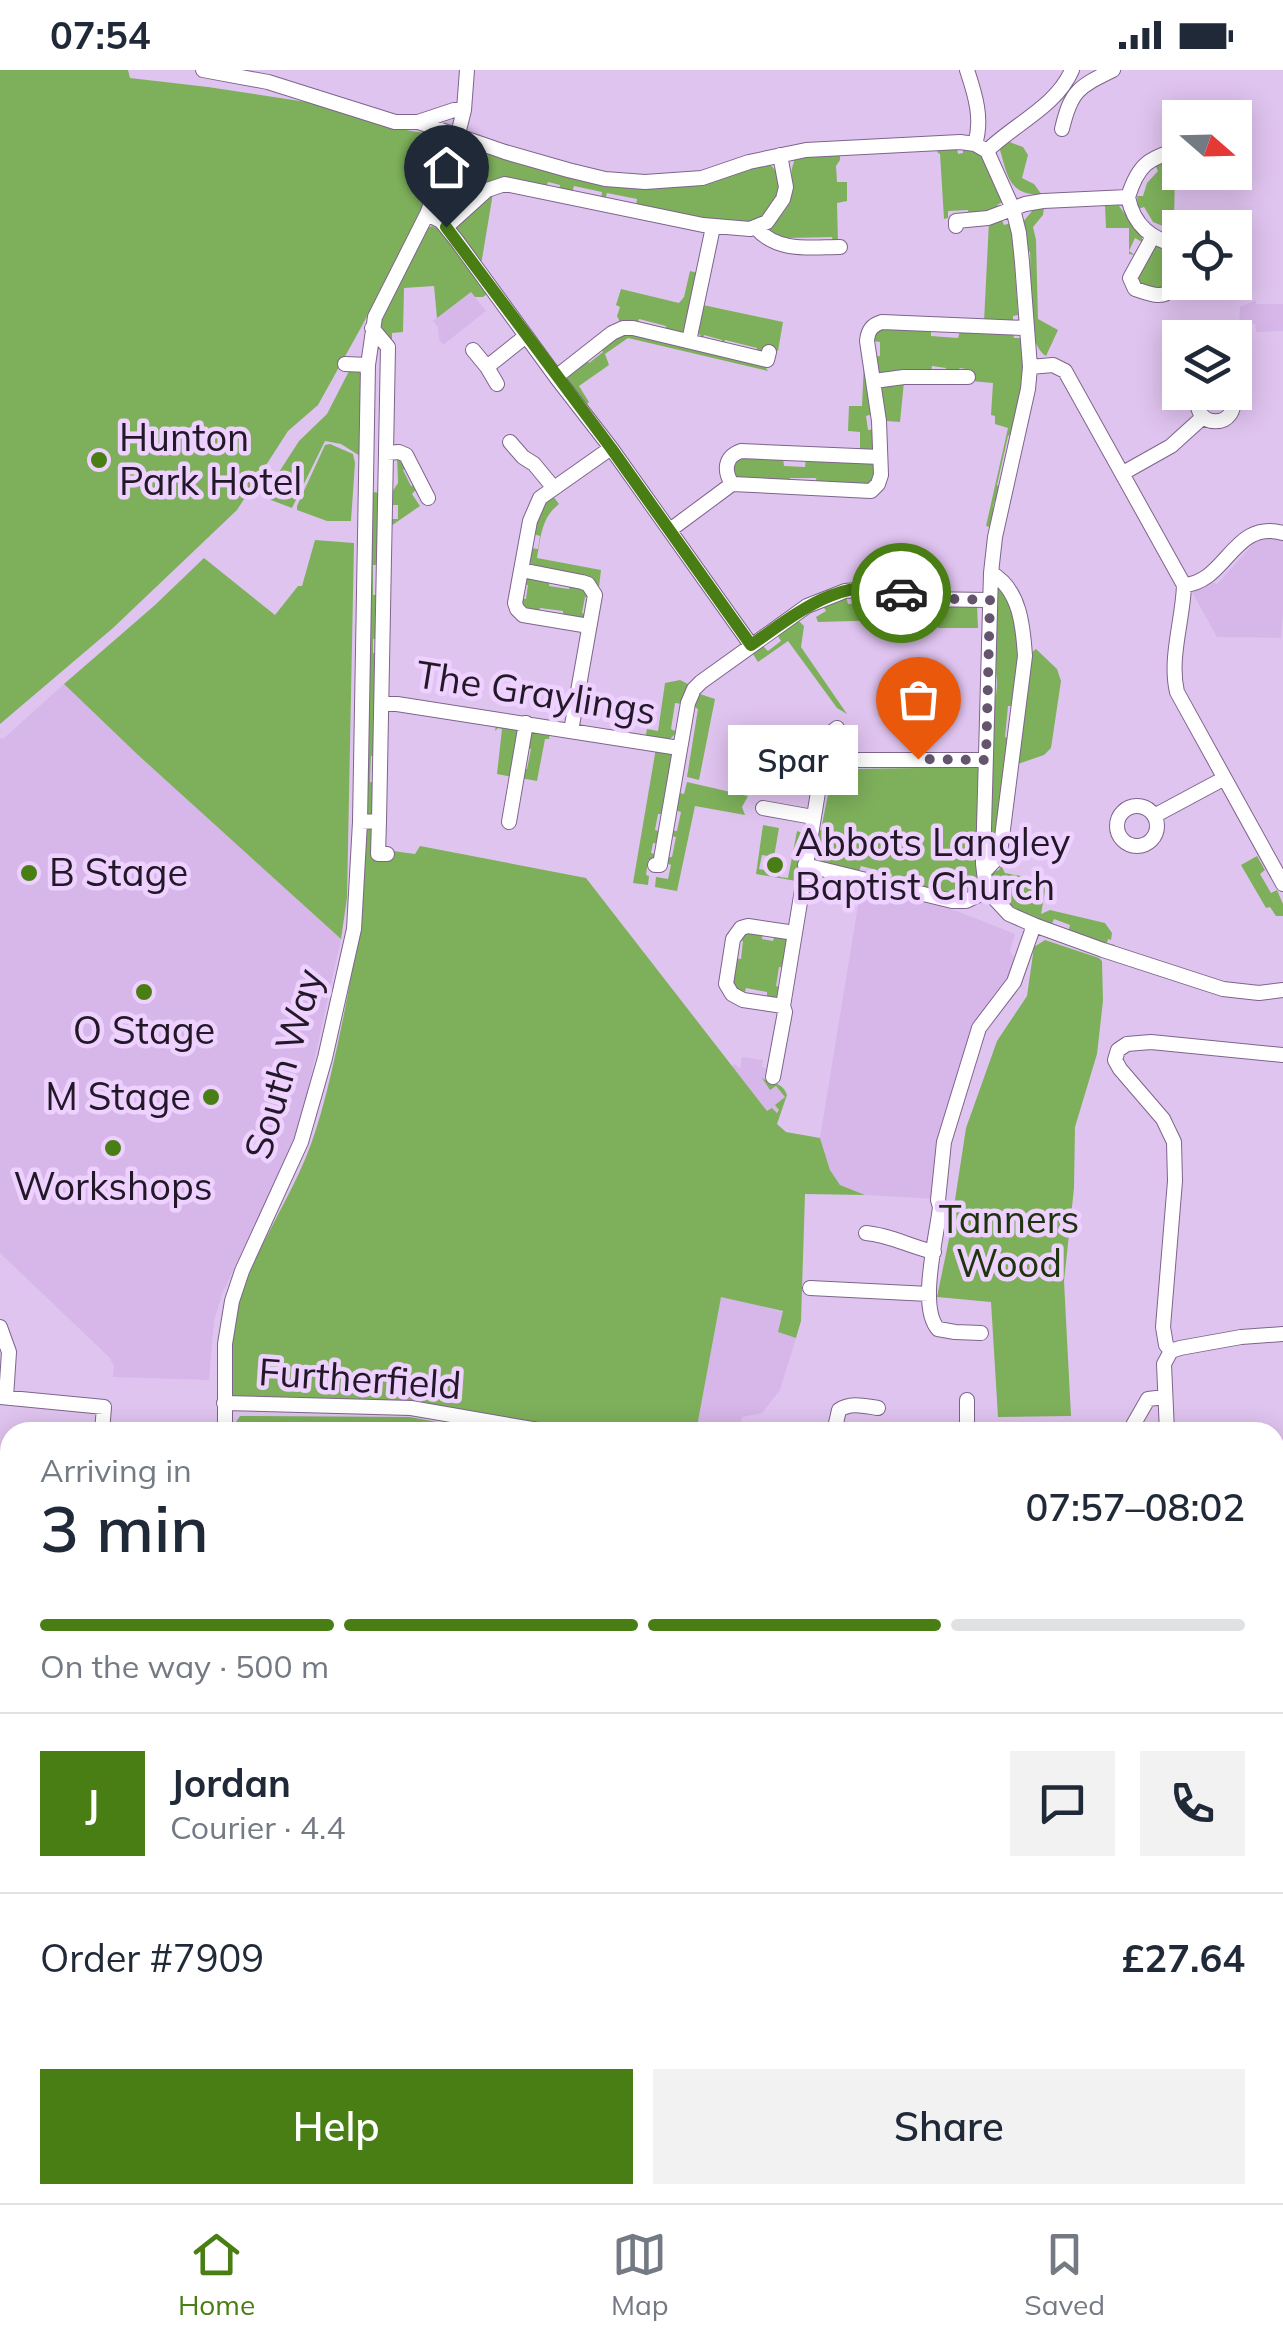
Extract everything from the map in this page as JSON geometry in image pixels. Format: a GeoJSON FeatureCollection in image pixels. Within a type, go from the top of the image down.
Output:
{"type":"FeatureCollection","features":[{"type":"Feature","properties":{"kind":"street"},"geometry":{"type":"LineString","coordinates":[[203,70],[269,76],[394,122],[418,122],[568,170],[645,182],[702,178],[749,162],[831,147],[946,142],[982,148],[1047,102],[1072,70]]}},
{"type":"Feature","properties":{"kind":"street"},"geometry":{"type":"LineString","coordinates":[[388,854],[378,854],[388,347],[374,322],[427,214],[458,134],[468,70]]}},
{"type":"Feature","properties":{"kind":"street"},"geometry":{"type":"LineString","coordinates":[[967,70],[975,94],[982,148],[1013,208],[1019,233],[1030,367],[991,574],[984,872],[989,890],[1008,914],[1091,946],[1223,989],[1259,993],[1283,990]]}},
{"type":"Feature","properties":{"kind":"street"},"geometry":{"type":"LineString","coordinates":[[1062,129],[1072,98],[1090,81],[1113,70]]}},
{"type":"Feature","properties":{"kind":"street"},"geometry":{"type":"LineString","coordinates":[[418,122],[464,110]]}},
{"type":"Feature","properties":{"kind":"street"},"geometry":{"type":"LineString","coordinates":[[1162,154],[1142,166],[1128,197],[1134,218],[1152,238],[1162,241]]}},
{"type":"Feature","properties":{"kind":"street"},"geometry":{"type":"LineString","coordinates":[[446,227],[487,190],[505,184],[713,227],[756,228],[767,222],[783,199],[786,188],[780,156]]}},
{"type":"Feature","properties":{"kind":"street"},"geometry":{"type":"LineString","coordinates":[[956,226],[956,221],[988,218],[1025,204],[1128,197]]}},
{"type":"Feature","properties":{"kind":"street"},"geometry":{"type":"LineString","coordinates":[[427,214],[446,227],[611,448],[751,645]]}},
{"type":"Feature","properties":{"kind":"street"},"geometry":{"type":"LineString","coordinates":[[689,341],[713,227]]}},
{"type":"Feature","properties":{"kind":"street"},"geometry":{"type":"LineString","coordinates":[[756,228],[769,240],[785,246],[830,251]]}},
{"type":"Feature","properties":{"kind":"street"},"geometry":{"type":"LineString","coordinates":[[1152,238],[1130,278],[1135,289],[1162,296]]}},
{"type":"Feature","properties":{"kind":"street","name":"South Way"},"geometry":{"type":"LineString","coordinates":[[224,1422],[225,1344],[232,1301],[302,1142],[326,1058],[354,929],[360,822],[368,365],[374,322]]}},
{"type":"Feature","properties":{"kind":"street"},"geometry":{"type":"LineString","coordinates":[[670,530],[732,484],[871,491],[878,484],[880,457],[867,341],[875,324],[1025,328]]}},
{"type":"Feature","properties":{"kind":"street"},"geometry":{"type":"LineString","coordinates":[[556,377],[612,332],[623,328],[767,360],[769,352]]}},
{"type":"Feature","properties":{"kind":"street"},"geometry":{"type":"LineString","coordinates":[[486,367],[526,336]]}},
{"type":"Feature","properties":{"kind":"street"},"geometry":{"type":"LineString","coordinates":[[473,350],[497,384]]}},
{"type":"Feature","properties":{"kind":"street"},"geometry":{"type":"LineString","coordinates":[[344,364],[368,365]]}},
{"type":"Feature","properties":{"kind":"street"},"geometry":{"type":"LineString","coordinates":[[1030,367],[1054,366],[1064,371],[1184,585],[1175,687],[1283,884]]}},
{"type":"Feature","properties":{"kind":"street"},"geometry":{"type":"LineString","coordinates":[[874,381],[968,377]]}},
{"type":"Feature","properties":{"kind":"street"},"geometry":{"type":"LineString","coordinates":[[1198,410],[1214,422],[1225,420],[1232,410]]}},
{"type":"Feature","properties":{"kind":"street"},"geometry":{"type":"LineString","coordinates":[[1122,473],[1171,446],[1203,417]]}},
{"type":"Feature","properties":{"kind":"street"},"geometry":{"type":"LineString","coordinates":[[517,448],[554,487]]}},
{"type":"Feature","properties":{"kind":"street"},"geometry":{"type":"LineString","coordinates":[[589,626],[528,616],[515,603],[534,509],[540,498],[611,448]]}},
{"type":"Feature","properties":{"kind":"street"},"geometry":{"type":"LineString","coordinates":[[732,484],[727,465],[734,453],[741,451],[880,457]]}},
{"type":"Feature","properties":{"kind":"street"},"geometry":{"type":"LineString","coordinates":[[387,453],[406,455],[428,498]]}},
{"type":"Feature","properties":{"kind":"street"},"geometry":{"type":"LineString","coordinates":[[366,486],[386,486]]}},
{"type":"Feature","properties":{"kind":"street"},"geometry":{"type":"LineString","coordinates":[[1184,585],[1200,581],[1253,534],[1280,528]]}},
{"type":"Feature","properties":{"kind":"street"},"geometry":{"type":"LineString","coordinates":[[521,570],[588,584],[595,595],[571,730]]}},
{"type":"Feature","properties":{"kind":"street"},"geometry":{"type":"LineString","coordinates":[[984,872],[998,858],[1026,656],[1016,603],[1003,580],[991,574]]}},
{"type":"Feature","properties":{"kind":"street"},"geometry":{"type":"LineString","coordinates":[[660,866],[679,748],[694,689],[808,606],[848,590],[878,588],[920,598],[990,600]]}},
{"type":"Feature","properties":{"kind":"street","name":"The Graylings"},"geometry":{"type":"LineString","coordinates":[[382,704],[679,748]]}},
{"type":"Feature","properties":{"kind":"street"},"geometry":{"type":"LineString","coordinates":[[510,822],[526,724]]}},
{"type":"Feature","properties":{"kind":"street"},"geometry":{"type":"LineString","coordinates":[[828,767],[805,755],[837,728]]}},
{"type":"Feature","properties":{"kind":"street"},"geometry":{"type":"LineString","coordinates":[[773,1077],[813,817],[820,780],[828,767],[846,760],[986,760]]}},
{"type":"Feature","properties":{"kind":"street"},"geometry":{"type":"LineString","coordinates":[[1154,816],[1224,779]]}},
{"type":"Feature","properties":{"kind":"street"},"geometry":{"type":"LineString","coordinates":[[763,808],[813,817]]}},
{"type":"Feature","properties":{"kind":"street"},"geometry":{"type":"LineString","coordinates":[[360,822],[379,821]]}},
{"type":"Feature","properties":{"kind":"street"},"geometry":{"type":"LineString","coordinates":[[805,865],[952,901],[966,901],[989,890]]}},
{"type":"Feature","properties":{"kind":"street"},"geometry":{"type":"LineString","coordinates":[[980,1333],[946,1332],[938,1328],[930,1315],[944,1142],[981,1024],[1014,982],[1034,925]]}},
{"type":"Feature","properties":{"kind":"street"},"geometry":{"type":"LineString","coordinates":[[783,1006],[736,998],[726,984],[728,969],[735,935],[741,928],[795,933]]}},
{"type":"Feature","properties":{"kind":"street"},"geometry":{"type":"LineString","coordinates":[[1171,1352],[1166,1345],[1164,1326],[1175,1181],[1174,1142],[1163,1119],[1120,1069],[1115,1060],[1118,1050],[1127,1044],[1151,1042],[1283,1054]]}},
{"type":"Feature","properties":{"kind":"street"},"geometry":{"type":"LineString","coordinates":[[866,1233],[934,1252]]}},
{"type":"Feature","properties":{"kind":"street"},"geometry":{"type":"LineString","coordinates":[[810,1288],[929,1294]]}},
{"type":"Feature","properties":{"kind":"street"},"geometry":{"type":"LineString","coordinates":[[0,1327],[9,1352],[3,1397],[104,1407],[103,1422]]}},
{"type":"Feature","properties":{"kind":"street"},"geometry":{"type":"LineString","coordinates":[[1166,1422],[1164,1364],[1171,1352],[1241,1336],[1283,1334]]}},
{"type":"Feature","properties":{"kind":"street"},"geometry":{"type":"LineString","coordinates":[[1134,1422],[1148,1399],[1165,1397]]}},
{"type":"Feature","properties":{"kind":"street"},"geometry":{"type":"LineString","coordinates":[[963,1422],[968,1400]]}},
{"type":"Feature","properties":{"kind":"street","name":"Furtherfield"},"geometry":{"type":"LineString","coordinates":[[224,1403],[411,1408],[492,1422]]}},
{"type":"Feature","properties":{"kind":"street"},"geometry":{"type":"LineString","coordinates":[[836,1422],[839,1410],[846,1406],[878,1408]]}},
{"type":"Feature","properties":{"kind":"shaded area"},"geometry":{"type":"Polygon","coordinates":[[[471,292],[486,311],[443,345],[433,321],[471,292]]]}},
{"type":"Feature","properties":{"kind":"shaded area"},"geometry":{"type":"Polygon","coordinates":[[[1256,300],[1256,304],[1283,304],[1283,331],[1256,332],[1252,320],[1239,320],[1240,307],[1256,300]]]}},
{"type":"Feature","properties":{"kind":"shaded area"},"geometry":{"type":"Polygon","coordinates":[[[1268,537],[1283,541],[1281,638],[1217,637],[1192,592],[1208,581],[1217,584],[1256,541],[1268,537]]]}},
{"type":"Feature","properties":{"kind":"shaded area"},"geometry":{"type":"Polygon","coordinates":[[[64,684],[341,939],[302,1116],[285,1162],[222,1294],[214,1321],[209,1380],[113,1377],[114,1366],[109,1357],[0,1253],[0,738],[64,684]]]}},
{"type":"Feature","properties":{"kind":"shaded area"},"geometry":{"type":"Polygon","coordinates":[[[861,887],[957,911],[1015,934],[1010,951],[1017,963],[1012,979],[980,1017],[935,1199],[865,1195],[840,1185],[830,1170],[820,1138],[861,887]]]}},
{"type":"Feature","properties":{"kind":"shaded area"},"geometry":{"type":"Polygon","coordinates":[[[742,1057],[763,1060],[764,1081],[776,1086],[785,1097],[776,1105],[776,1113],[767,1111],[732,1066],[740,1069],[742,1057]]]}},
{"type":"Feature","properties":{"kind":"shaded area"},"geometry":{"type":"Polygon","coordinates":[[[721,1296],[783,1312],[778,1332],[796,1338],[780,1390],[762,1413],[742,1417],[741,1422],[698,1422],[721,1296]]]}},
{"type":"Feature","properties":{"kind":"green space"},"geometry":{"type":"Polygon","coordinates":[[[0,70],[128,70],[130,78],[333,106],[388,127],[442,136],[440,162],[420,211],[318,405],[288,431],[237,510],[113,628],[0,724],[0,70]]]}},
{"type":"Feature","properties":{"kind":"green space"},"geometry":{"type":"Polygon","coordinates":[[[1007,141],[1023,147],[1028,155],[1022,178],[1034,184],[1042,195],[1021,191],[1010,180],[998,144],[1007,141]]]}},
{"type":"Feature","properties":{"kind":"green space"},"geometry":{"type":"Polygon","coordinates":[[[467,145],[645,186],[769,163],[779,169],[779,198],[771,210],[749,227],[636,207],[637,199],[607,193],[605,200],[601,199],[602,192],[574,186],[572,193],[548,182],[546,188],[515,181],[449,218],[441,213],[439,205],[457,159],[467,145]]]}},
{"type":"Feature","properties":{"kind":"green space"},"geometry":{"type":"Polygon","coordinates":[[[957,147],[958,154],[963,153],[963,147],[979,154],[990,168],[1004,201],[997,205],[999,211],[969,217],[968,210],[948,211],[948,218],[944,219],[937,152],[939,148],[957,147]]]}},
{"type":"Feature","properties":{"kind":"green space"},"geometry":{"type":"Polygon","coordinates":[[[840,154],[837,182],[847,182],[847,201],[837,203],[838,243],[833,244],[832,237],[785,238],[767,232],[788,205],[792,158],[840,154]]]}},
{"type":"Feature","properties":{"kind":"green space"},"geometry":{"type":"Polygon","coordinates":[[[1162,161],[1162,190],[1175,190],[1174,210],[1162,210],[1162,226],[1153,222],[1144,207],[1138,209],[1137,196],[1143,196],[1147,183],[1158,171],[1155,165],[1162,161]]]}},
{"type":"Feature","properties":{"kind":"green space"},"geometry":{"type":"Polygon","coordinates":[[[493,193],[481,265],[455,227],[493,193]]]}},
{"type":"Feature","properties":{"kind":"green space"},"geometry":{"type":"Polygon","coordinates":[[[1105,206],[1119,206],[1142,242],[1135,238],[1129,251],[1129,228],[1106,228],[1105,206]]]}},
{"type":"Feature","properties":{"kind":"green space"},"geometry":{"type":"Polygon","coordinates":[[[1044,208],[1033,227],[1038,319],[1058,330],[1046,356],[1034,337],[1031,323],[1030,252],[1022,223],[1033,210],[1044,208]]]}},
{"type":"Feature","properties":{"kind":"green space"},"geometry":{"type":"Polygon","coordinates":[[[1001,218],[1004,225],[1012,226],[1018,315],[1013,316],[1013,322],[984,322],[989,221],[1001,218]]]}},
{"type":"Feature","properties":{"kind":"green space"},"geometry":{"type":"Polygon","coordinates":[[[432,226],[441,230],[487,294],[475,297],[471,292],[437,318],[434,286],[404,288],[403,332],[392,333],[392,343],[381,319],[425,229],[432,226]]]}},
{"type":"Feature","properties":{"kind":"green space"},"geometry":{"type":"Polygon","coordinates":[[[1157,243],[1162,245],[1162,289],[1137,286],[1134,278],[1157,243]]]}},
{"type":"Feature","properties":{"kind":"green space"},"geometry":{"type":"Polygon","coordinates":[[[690,271],[698,273],[683,334],[665,332],[666,326],[639,319],[637,325],[621,324],[617,316],[620,307],[616,305],[621,289],[679,303],[690,271]]]}},
{"type":"Feature","properties":{"kind":"green space"},"geometry":{"type":"Polygon","coordinates":[[[703,305],[783,322],[778,351],[763,348],[756,355],[757,348],[725,340],[722,347],[722,340],[704,335],[703,339],[697,331],[703,305]]]}},
{"type":"Feature","properties":{"kind":"green space"},"geometry":{"type":"Polygon","coordinates":[[[882,327],[931,329],[931,336],[958,338],[960,331],[1013,332],[1014,338],[1021,338],[1023,376],[990,527],[986,526],[1008,428],[995,424],[995,416],[991,415],[993,383],[971,381],[972,370],[960,368],[953,375],[945,374],[946,368],[932,366],[931,373],[877,374],[872,357],[880,356],[880,342],[872,341],[882,327]]]}},
{"type":"Feature","properties":{"kind":"green space"},"geometry":{"type":"Polygon","coordinates":[[[627,331],[763,363],[768,371],[628,338],[605,354],[609,365],[579,386],[589,402],[585,406],[565,378],[585,358],[589,363],[603,352],[600,347],[627,331]]]}},
{"type":"Feature","properties":{"kind":"green space"},"geometry":{"type":"Polygon","coordinates":[[[864,361],[873,414],[866,416],[868,430],[876,429],[875,450],[860,452],[860,432],[848,431],[849,406],[862,406],[864,361]]]}},
{"type":"Feature","properties":{"kind":"green space"},"geometry":{"type":"Polygon","coordinates":[[[349,371],[360,372],[360,456],[341,444],[325,441],[292,508],[263,497],[299,441],[327,414],[349,371]]]}},
{"type":"Feature","properties":{"kind":"green space"},"geometry":{"type":"Polygon","coordinates":[[[904,382],[900,422],[886,423],[881,386],[904,382]]]}},
{"type":"Feature","properties":{"kind":"green space"},"geometry":{"type":"Polygon","coordinates":[[[325,445],[353,454],[351,521],[327,521],[297,510],[325,445]]]}},
{"type":"Feature","properties":{"kind":"green space"},"geometry":{"type":"Polygon","coordinates":[[[397,455],[409,467],[403,470],[411,486],[417,484],[412,494],[420,506],[391,526],[391,519],[398,519],[398,505],[392,505],[392,492],[398,483],[397,455]]]}},
{"type":"Feature","properties":{"kind":"green space"},"geometry":{"type":"Polygon","coordinates":[[[742,456],[783,457],[784,466],[805,467],[806,458],[872,462],[877,469],[871,486],[817,486],[816,478],[790,478],[789,485],[734,478],[733,466],[742,456]]]}},
{"type":"Feature","properties":{"kind":"green space"},"geometry":{"type":"Polygon","coordinates":[[[375,492],[381,494],[381,565],[373,565],[373,595],[381,595],[380,638],[373,639],[373,653],[379,653],[377,755],[371,756],[370,782],[377,783],[374,815],[368,816],[365,813],[375,492]]]}},
{"type":"Feature","properties":{"kind":"green space"},"geometry":{"type":"Polygon","coordinates":[[[552,495],[559,504],[545,522],[537,558],[601,570],[599,587],[591,577],[537,568],[530,563],[530,548],[538,549],[540,536],[533,534],[536,523],[552,495]]]}},
{"type":"Feature","properties":{"kind":"green space"},"geometry":{"type":"Polygon","coordinates":[[[315,540],[354,543],[347,898],[341,939],[64,684],[204,558],[275,615],[302,586],[315,540]]]}},
{"type":"Feature","properties":{"kind":"green space"},"geometry":{"type":"Polygon","coordinates":[[[525,578],[550,578],[549,586],[569,589],[571,581],[582,584],[591,597],[585,597],[582,613],[589,615],[581,621],[563,618],[563,611],[540,608],[538,615],[527,612],[519,598],[526,599],[528,585],[521,584],[525,578]]]}},
{"type":"Feature","properties":{"kind":"green space"},"geometry":{"type":"Polygon","coordinates":[[[997,584],[1013,605],[1021,656],[1015,706],[1008,706],[1005,737],[1012,739],[1001,816],[993,843],[996,850],[988,858],[991,710],[997,686],[993,663],[997,584]]]}},
{"type":"Feature","properties":{"kind":"green space"},"geometry":{"type":"Polygon","coordinates":[[[892,595],[924,605],[925,619],[818,622],[816,617],[826,611],[821,603],[846,596],[848,604],[891,605],[892,595]]]}},
{"type":"Feature","properties":{"kind":"green space"},"geometry":{"type":"Polygon","coordinates":[[[929,604],[977,605],[978,628],[938,628],[937,619],[930,619],[929,604]]]}},
{"type":"Feature","properties":{"kind":"green space"},"geometry":{"type":"Polygon","coordinates":[[[797,619],[804,626],[801,647],[847,714],[837,708],[788,641],[758,662],[753,654],[763,646],[768,651],[781,641],[776,633],[797,619]]]}},
{"type":"Feature","properties":{"kind":"green space"},"geometry":{"type":"Polygon","coordinates":[[[1036,649],[1057,669],[1061,681],[1051,748],[1044,755],[1015,765],[1031,653],[1036,649]]]}},
{"type":"Feature","properties":{"kind":"green space"},"geometry":{"type":"Polygon","coordinates":[[[680,680],[692,686],[682,704],[675,703],[671,729],[677,732],[668,741],[645,739],[647,729],[658,731],[665,683],[680,680]]]}},
{"type":"Feature","properties":{"kind":"green space"},"geometry":{"type":"Polygon","coordinates":[[[697,693],[715,699],[699,780],[687,777],[698,709],[691,705],[697,693]]]}},
{"type":"Feature","properties":{"kind":"green space"},"geometry":{"type":"Polygon","coordinates":[[[496,724],[519,732],[512,777],[497,774],[502,729],[495,731],[496,724]]]}},
{"type":"Feature","properties":{"kind":"green space"},"geometry":{"type":"Polygon","coordinates":[[[534,730],[550,733],[549,739],[545,739],[537,781],[520,778],[521,769],[527,769],[531,749],[525,747],[534,730]]]}},
{"type":"Feature","properties":{"kind":"green space"},"geometry":{"type":"Polygon","coordinates":[[[656,748],[673,754],[665,814],[658,814],[655,830],[662,832],[660,844],[653,843],[651,853],[658,855],[655,860],[648,860],[648,885],[633,883],[656,748]]]}},
{"type":"Feature","properties":{"kind":"green space"},"geometry":{"type":"Polygon","coordinates":[[[918,764],[978,768],[980,888],[961,896],[891,882],[892,874],[861,866],[858,874],[821,865],[813,859],[814,829],[821,830],[829,789],[823,787],[828,775],[846,765],[847,769],[918,768],[918,764]]]}},
{"type":"Feature","properties":{"kind":"green space"},"geometry":{"type":"Polygon","coordinates":[[[687,782],[748,796],[742,807],[745,815],[695,806],[677,891],[655,887],[656,877],[668,879],[671,865],[663,861],[664,857],[672,857],[676,837],[668,835],[668,830],[677,831],[681,812],[672,809],[675,792],[684,794],[687,782]]]}},
{"type":"Feature","properties":{"kind":"green space"},"geometry":{"type":"Polygon","coordinates":[[[763,825],[779,828],[774,857],[762,855],[759,869],[781,873],[780,877],[788,878],[797,831],[805,834],[796,881],[756,874],[763,825]]]}},
{"type":"Feature","properties":{"kind":"green space"},"geometry":{"type":"Polygon","coordinates":[[[370,826],[375,830],[374,859],[391,861],[393,851],[415,854],[420,846],[586,878],[767,1111],[772,1108],[777,1113],[775,1105],[785,1097],[776,1086],[770,1090],[762,1078],[783,1088],[787,1095],[777,1124],[786,1132],[820,1138],[830,1170],[840,1185],[865,1195],[805,1194],[801,1321],[796,1338],[778,1332],[783,1311],[721,1297],[698,1422],[514,1422],[410,1404],[231,1394],[233,1331],[243,1290],[303,1164],[327,1089],[355,957],[365,829],[370,826]]]}},
{"type":"Feature","properties":{"kind":"green space"},"geometry":{"type":"Polygon","coordinates":[[[1257,856],[1265,870],[1260,874],[1271,893],[1277,890],[1283,916],[1266,908],[1241,865],[1257,856]]]}},
{"type":"Feature","properties":{"kind":"green space"},"geometry":{"type":"Polygon","coordinates":[[[1000,867],[1005,873],[1047,881],[1041,914],[1050,910],[1105,923],[1112,933],[1107,943],[1115,945],[1114,949],[1068,933],[1070,925],[1054,919],[1051,926],[1013,907],[993,883],[990,873],[1000,867]]]}},
{"type":"Feature","properties":{"kind":"green space"},"geometry":{"type":"Polygon","coordinates":[[[742,932],[763,932],[762,939],[773,941],[775,934],[789,939],[786,968],[779,967],[776,986],[783,988],[778,998],[767,1000],[767,992],[746,988],[744,996],[731,984],[734,958],[741,959],[743,941],[737,940],[742,932]]]}},
{"type":"Feature","properties":{"kind":"green space","name":"Tanners Wood"},"geometry":{"type":"Polygon","coordinates":[[[1045,940],[1102,961],[1103,1001],[1097,1054],[1075,1127],[1074,1188],[1064,1281],[1071,1416],[998,1417],[991,1302],[937,1297],[966,1128],[997,1041],[1027,996],[1034,947],[1045,940]]]}},
{"type":"Feature","properties":{"kind":"green space"},"geometry":{"type":"Polygon","coordinates":[[[240,1416],[410,1417],[437,1422],[236,1422],[240,1416]]]}},
{"type":"Feature","properties":{"kind":"way so far"},"geometry":{"type":"LineString","coordinates":[[901,593],[920,598],[990,600],[986,760],[918,759]]}},
{"type":"Feature","properties":{"kind":"place","name":"Hunton Park Hotel"},"geometry":{"type":"Point","coordinates":[99,460]}},
{"type":"Feature","properties":{"kind":"place","name":"Spar"},"geometry":{"type":"Point","coordinates":[918,759]}},
{"type":"Feature","properties":{"kind":"place","name":"Abbots Langley Baptist Church"},"geometry":{"type":"Point","coordinates":[775,865]}},
{"type":"Feature","properties":{"kind":"place","name":"B Stage"},"geometry":{"type":"Point","coordinates":[29,873]}},
{"type":"Feature","properties":{"kind":"place","name":"O Stage"},"geometry":{"type":"Point","coordinates":[144,992]}},
{"type":"Feature","properties":{"kind":"place","name":"M Stage"},"geometry":{"type":"Point","coordinates":[211,1097]}},
{"type":"Feature","properties":{"kind":"place","name":"Workshops"},"geometry":{"type":"Point","coordinates":[113,1148]}},
{"type":"Feature","properties":{"kind":"route"},"geometry":{"type":"LineString","coordinates":[[446,227],[611,448],[751,645],[808,606],[830,596],[869,588],[901,593]]}}]}
